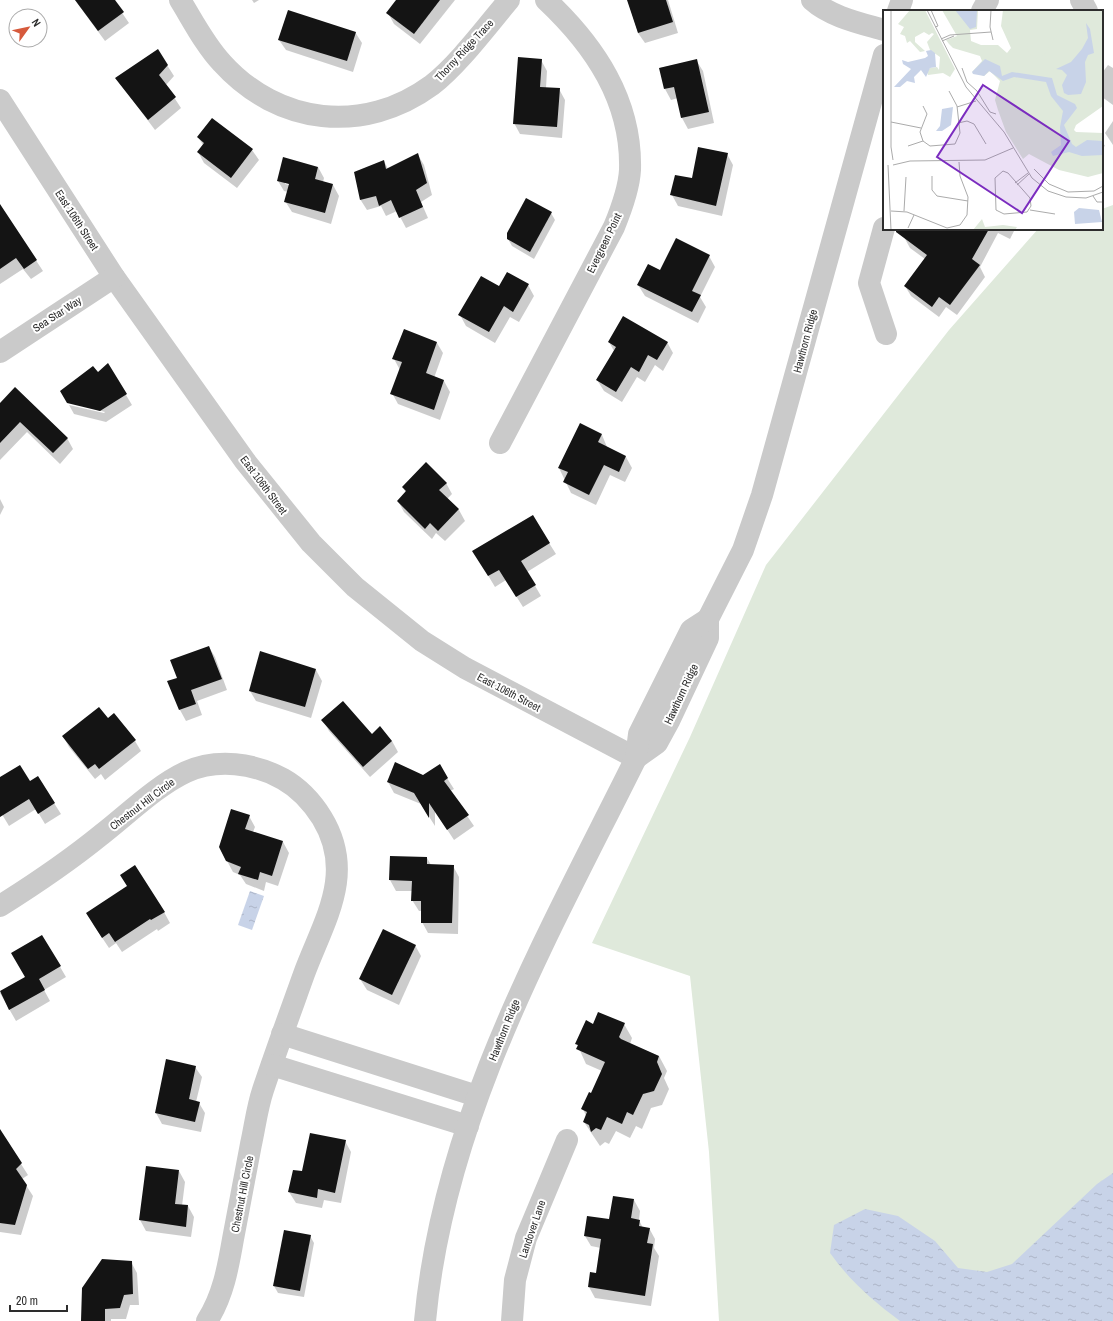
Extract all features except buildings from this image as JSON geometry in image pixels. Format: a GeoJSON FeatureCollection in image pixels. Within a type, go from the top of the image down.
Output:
{"type":"FeatureCollection","features":[{"type":"Feature","properties":{"kind":"street","name":"Thorny Ridge Trace"},"geometry":{"type":"LineString","coordinates":[[180,0],[221,62],[245,84],[277,105],[307,114],[353,117],[397,106],[434,83],[461,56],[509,0]]}},
{"type":"Feature","properties":{"kind":"street","name":"Evergreen Point"},"geometry":{"type":"LineString","coordinates":[[500,443],[614,226],[620,211],[630,172],[628,136],[619,102],[606,72],[584,40],[546,0]]}},
{"type":"Feature","properties":{"kind":"street"},"geometry":{"type":"LineString","coordinates":[[812,0],[848,20],[883,30]]}},
{"type":"Feature","properties":{"kind":"street"},"geometry":{"type":"LineString","coordinates":[[898,10],[902,0]]}},
{"type":"Feature","properties":{"kind":"street"},"geometry":{"type":"LineString","coordinates":[[1081,0],[1086,10]]}},
{"type":"Feature","properties":{"kind":"street","name":"Hawthorn Ridge"},"geometry":{"type":"LineString","coordinates":[[425,1321],[428,1289],[450,1182],[477,1096],[515,1001],[636,758],[639,734],[691,630],[708,619],[743,550],[762,495],[883,59]]}},
{"type":"Feature","properties":{"kind":"street","name":"East 106th Street"},"geometry":{"type":"LineString","coordinates":[[0,100],[114,277],[278,504],[311,543],[355,587],[422,642],[465,668],[636,758]]}},
{"type":"Feature","properties":{"kind":"street"},"geometry":{"type":"LineString","coordinates":[[883,230],[869,283],[886,334]]}},
{"type":"Feature","properties":{"kind":"street","name":"Sea Star Way"},"geometry":{"type":"LineString","coordinates":[[0,352],[114,277]]}},
{"type":"Feature","properties":{"kind":"street","name":"Chestnut Hill Circle"},"geometry":{"type":"LineString","coordinates":[[0,906],[79,853],[166,784],[187,772],[208,766],[233,764],[255,767],[273,774],[291,784],[318,811],[327,826],[334,845],[337,868],[336,890],[327,921],[308,965],[282,1034],[260,1100],[226,1278],[215,1307],[206,1321]]}},
{"type":"Feature","properties":{"kind":"street"},"geometry":{"type":"LineString","coordinates":[[282,1034],[477,1096]]}},
{"type":"Feature","properties":{"kind":"street"},"geometry":{"type":"LineString","coordinates":[[272,1065],[468,1126]]}},
{"type":"Feature","properties":{"kind":"street","name":"Landover Lane"},"geometry":{"type":"LineString","coordinates":[[512,1321],[515,1280],[526,1238],[567,1140]]}},
{"type":"Feature","properties":{"kind":"green space"},"geometry":{"type":"Polygon","coordinates":[[[1113,205],[1113,1321],[719,1321],[709,1152],[690,976],[592,943],[690,737],[766,565],[949,330],[1037,230],[1103,230],[1103,209],[1113,205]]]}},
{"type":"Feature","properties":{"kind":"water"},"geometry":{"type":"Polygon","coordinates":[[[250,891],[264,896],[252,930],[238,925],[250,891]]]}},
{"type":"Feature","properties":{"kind":"water"},"geometry":{"type":"Polygon","coordinates":[[[1113,1173],[1113,1321],[900,1321],[862,1290],[830,1253],[834,1225],[865,1209],[898,1216],[935,1241],[958,1268],[987,1272],[1012,1264],[1097,1184],[1113,1173]]]}}]}
